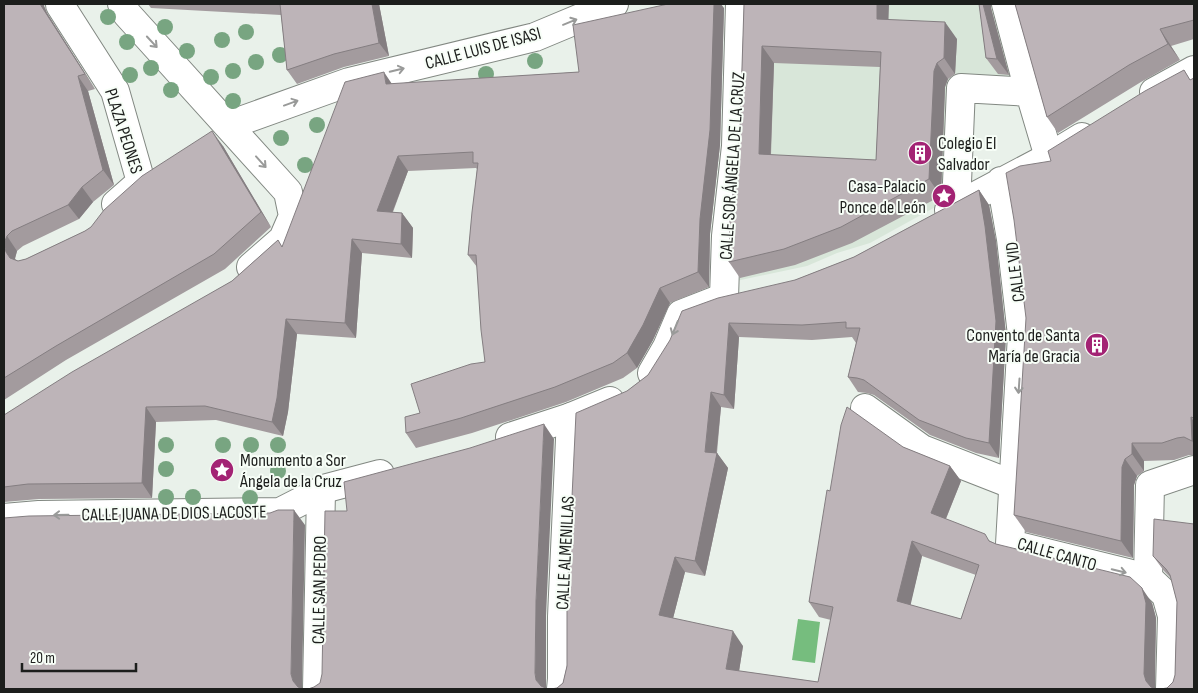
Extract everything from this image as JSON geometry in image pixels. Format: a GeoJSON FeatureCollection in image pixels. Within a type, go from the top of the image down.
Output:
{"type":"FeatureCollection","features":[{"type":"Feature","properties":{"kind":"street","name":"PLAZA PEONES"},"geometry":{"type":"LineString","coordinates":[[60,4],[115,91],[141,182],[103,214],[99,220]]}},
{"type":"Feature","properties":{"kind":"street"},"geometry":{"type":"LineString","coordinates":[[122,4],[127,14],[288,192],[293,216],[283,239],[234,282]]}},
{"type":"Feature","properties":{"kind":"street","name":"CALLE LUIS DE ISASI"},"geometry":{"type":"LineString","coordinates":[[229,125],[349,82],[534,37],[614,4]]}},
{"type":"Feature","properties":{"kind":"street","name":"CALLE SOR ÁNGELA DE LA CRUZ"},"geometry":{"type":"LineString","coordinates":[[724,298],[726,236],[736,146],[740,4]]}},
{"type":"Feature","properties":{"kind":"street"},"geometry":{"type":"LineString","coordinates":[[1006,4],[1049,157]]}},
{"type":"Feature","properties":{"kind":"street"},"geometry":{"type":"LineString","coordinates":[[1132,105],[1194,70]]}},
{"type":"Feature","properties":{"kind":"street"},"geometry":{"type":"LineString","coordinates":[[956,206],[961,88],[1030,92]]}},
{"type":"Feature","properties":{"kind":"street"},"geometry":{"type":"LineString","coordinates":[[929,220],[1049,157],[1099,126]]}},
{"type":"Feature","properties":{"kind":"street","name":"CALLE VID"},"geometry":{"type":"LineString","coordinates":[[1001,181],[1011,239],[1022,335],[1014,484]]}},
{"type":"Feature","properties":{"kind":"street"},"geometry":{"type":"LineString","coordinates":[[484,445],[571,417],[634,390],[649,378],[667,346],[681,314],[724,298],[752,291]]}},
{"type":"Feature","properties":{"kind":"street"},"geometry":{"type":"LineString","coordinates":[[865,408],[922,449],[1014,484]]}},
{"type":"Feature","properties":{"kind":"street","name":"CALLE ALMENILLAS"},"geometry":{"type":"LineString","coordinates":[[561,689],[562,617],[571,417]]}},
{"type":"Feature","properties":{"kind":"street","name":"CALLE JUANA DE DIOS LACOSTE"},"geometry":{"type":"LineString","coordinates":[[4,518],[39,515],[280,512],[321,491],[400,469]]}},
{"type":"Feature","properties":{"kind":"street"},"geometry":{"type":"LineString","coordinates":[[1148,578],[1150,485],[1194,470]]}},
{"type":"Feature","properties":{"kind":"street","name":"CALLE CANTO"},"geometry":{"type":"LineString","coordinates":[[1014,484],[1010,544],[1148,578],[1166,595],[1172,616],[1170,689]]}},
{"type":"Feature","properties":{"kind":"street","name":"CALLE SAN PEDRO"},"geometry":{"type":"LineString","coordinates":[[317,689],[321,491]]}},
{"type":"Feature","properties":{"kind":"shaded area","name":"Colegio El Salvador"},"geometry":{"type":"Polygon","coordinates":[[[750,4],[999,4],[1018,78],[955,74],[950,199],[870,243],[837,253],[807,266],[736,281],[750,4]]]}},
{"type":"Feature","properties":{"kind":"shaded area"},"geometry":{"type":"Polygon","coordinates":[[[798,619],[820,622],[815,663],[792,660],[798,619]]]}},
{"type":"Feature","properties":{"kind":"building"},"geometry":{"type":"Polygon","coordinates":[[[4,4],[40,4],[85,74],[78,76],[103,170],[82,187],[68,205],[12,231],[4,243],[4,4]]]}},
{"type":"Feature","properties":{"kind":"building"},"geometry":{"type":"Polygon","coordinates":[[[280,4],[372,4],[379,43],[334,54],[287,70],[280,4]]]}},
{"type":"Feature","properties":{"kind":"building"},"geometry":{"type":"Polygon","coordinates":[[[668,4],[714,4],[710,130],[700,219],[698,272],[660,288],[643,325],[627,353],[613,363],[555,387],[461,418],[406,433],[405,417],[420,413],[411,384],[471,364],[485,362],[476,255],[468,255],[478,163],[473,163],[473,152],[398,156],[377,211],[402,213],[401,244],[352,239],[345,323],[286,319],[277,398],[272,422],[205,406],[146,407],[142,483],[28,484],[4,487],[4,415],[72,372],[232,281],[278,240],[282,247],[345,82],[384,72],[386,84],[579,72],[573,25],[668,4]]]}},
{"type":"Feature","properties":{"kind":"building","name":"Colegio El Salvador"},"geometry":{"type":"Polygon","coordinates":[[[744,4],[877,4],[877,19],[945,22],[944,58],[937,63],[934,71],[929,179],[841,227],[784,249],[729,262],[730,221],[740,130],[744,4]],[[762,46],[759,154],[876,160],[881,52],[762,46]]]}},
{"type":"Feature","properties":{"kind":"building"},"geometry":{"type":"Polygon","coordinates":[[[979,4],[983,4],[997,59],[986,58],[979,4]]]}},
{"type":"Feature","properties":{"kind":"building"},"geometry":{"type":"Polygon","coordinates":[[[1015,4],[1194,4],[1194,20],[1160,29],[1168,44],[1129,65],[1047,117],[1015,4]]]}},
{"type":"Feature","properties":{"kind":"building","name":"Convento de Santa María de Gracia"},"geometry":{"type":"Polygon","coordinates":[[[1184,70],[1190,80],[1194,78],[1194,418],[1191,417],[1192,441],[1184,437],[1162,443],[1132,443],[1132,454],[1125,459],[1122,467],[1121,541],[1014,515],[1026,318],[1014,220],[1006,173],[1020,166],[1051,161],[1048,151],[1145,91],[1184,70]]]}},
{"type":"Feature","properties":{"kind":"building"},"geometry":{"type":"Polygon","coordinates":[[[212,131],[261,212],[214,254],[4,378],[4,243],[10,258],[18,261],[85,231],[91,227],[104,210],[142,176],[212,131]]]}},
{"type":"Feature","properties":{"kind":"building"},"geometry":{"type":"Polygon","coordinates":[[[979,190],[996,321],[989,443],[966,438],[919,420],[864,380],[848,377],[860,328],[846,328],[846,322],[802,325],[729,323],[724,395],[711,392],[705,452],[717,453],[695,561],[675,557],[659,615],[733,631],[726,669],[818,682],[833,607],[809,602],[827,490],[830,491],[841,425],[847,407],[903,447],[950,466],[931,513],[985,534],[989,541],[996,544],[1130,577],[1142,588],[1146,603],[1144,674],[1146,681],[1151,687],[1158,689],[551,689],[557,688],[563,683],[567,666],[567,602],[576,413],[627,391],[648,375],[670,340],[682,311],[718,298],[795,280],[854,257],[979,190]],[[912,541],[897,601],[961,619],[979,565],[912,541]]]}},
{"type":"Feature","properties":{"kind":"building"},"geometry":{"type":"Polygon","coordinates":[[[544,424],[536,601],[535,673],[536,680],[541,686],[548,689],[308,689],[320,683],[322,674],[325,511],[347,511],[344,482],[470,448],[544,424]]]}},
{"type":"Feature","properties":{"kind":"building"},"geometry":{"type":"Polygon","coordinates":[[[278,510],[294,510],[291,674],[293,681],[298,687],[305,689],[4,689],[4,518],[29,516],[270,513],[278,510]]]}},
{"type":"Feature","properties":{"kind":"building"},"geometry":{"type":"Polygon","coordinates":[[[1154,519],[1194,524],[1194,689],[1160,689],[1167,688],[1173,682],[1175,675],[1177,602],[1170,575],[1153,556],[1154,519]]]}},
{"type":"Feature","properties":{"kind":"place","name":"Colegio El Salvador"},"geometry":{"type":"Point","coordinates":[920,153]}},
{"type":"Feature","properties":{"kind":"place","name":"Casa-Palacio Ponce de León"},"geometry":{"type":"Point","coordinates":[944,196]}},
{"type":"Feature","properties":{"kind":"place","name":"Convento de Santa María de Gracia"},"geometry":{"type":"Point","coordinates":[1097,345]}},
{"type":"Feature","properties":{"kind":"place","name":"Monumento a Sor Ángela de la Cruz"},"geometry":{"type":"Point","coordinates":[222,470]}}]}
